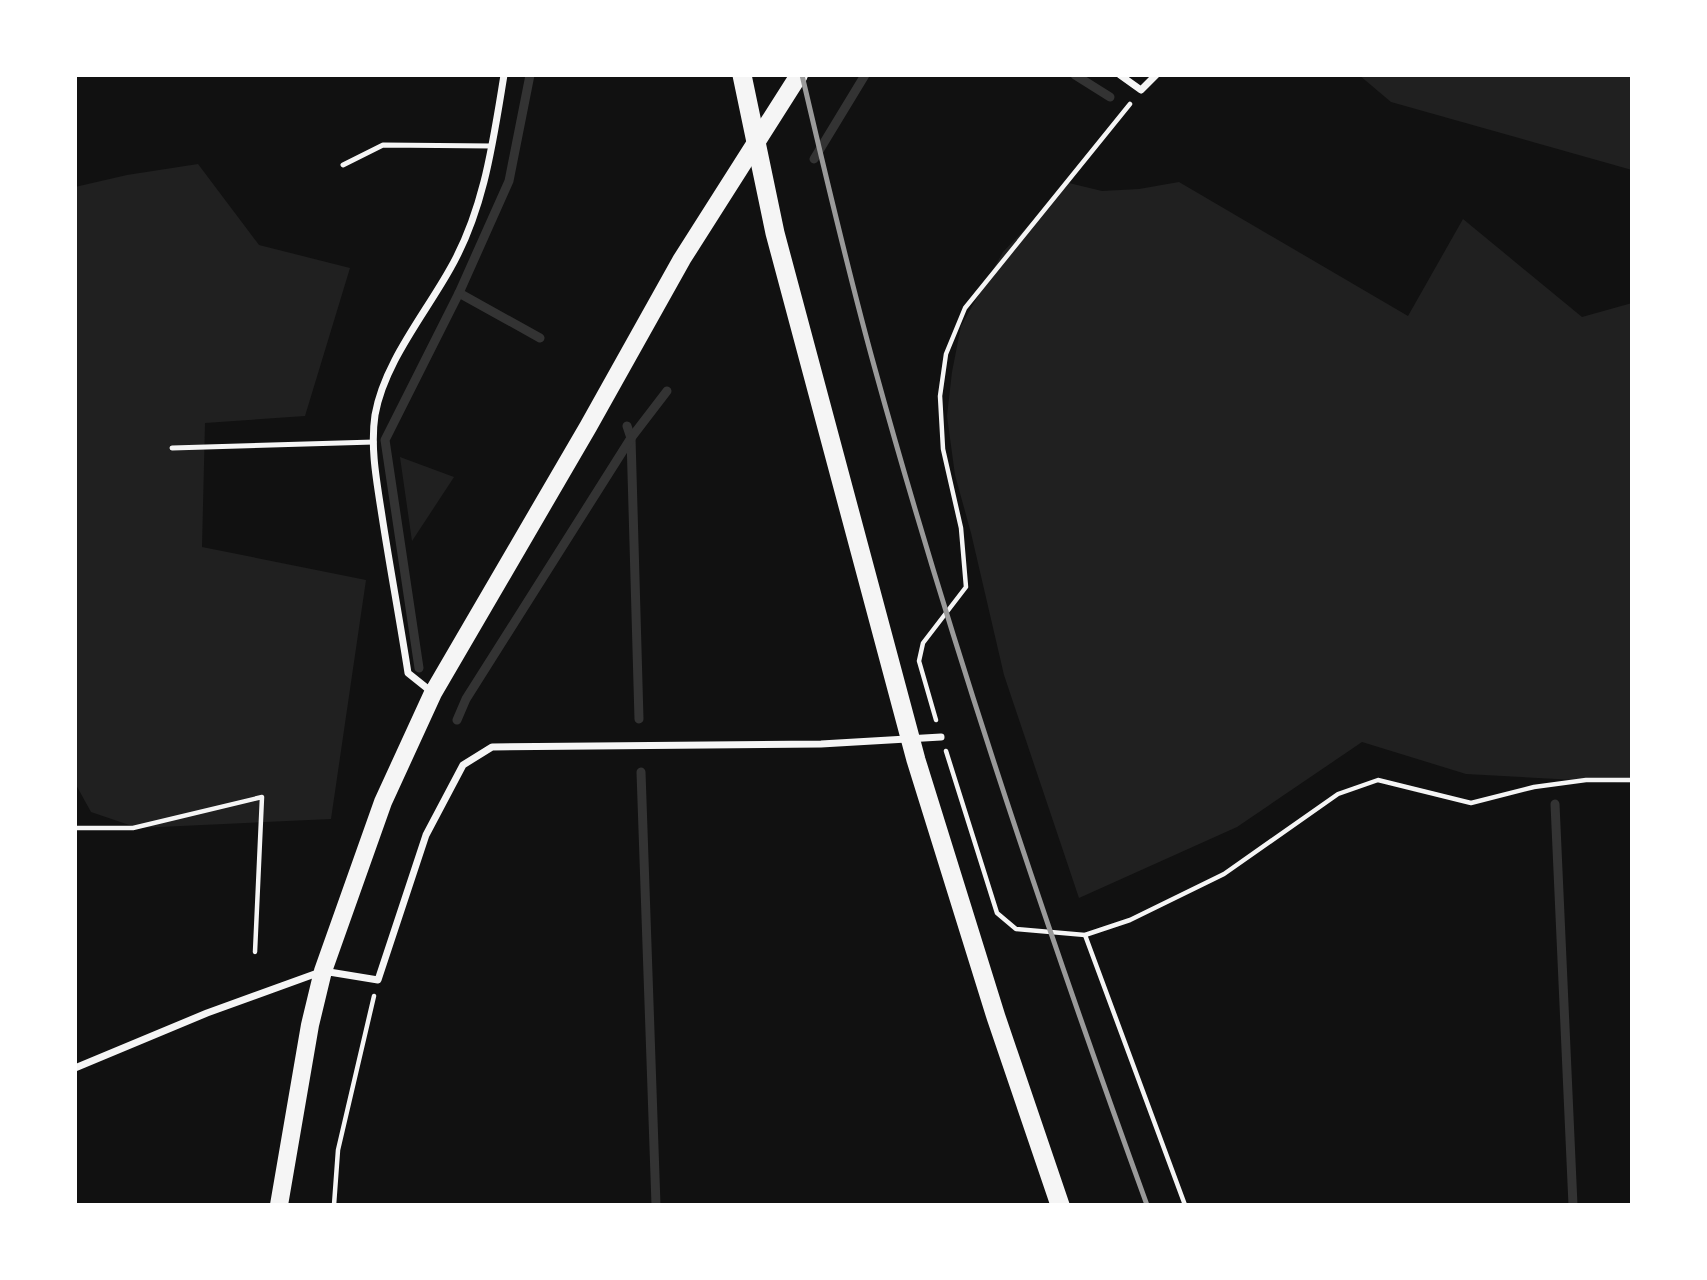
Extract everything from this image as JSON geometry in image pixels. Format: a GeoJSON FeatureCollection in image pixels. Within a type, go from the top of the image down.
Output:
{"type":"FeatureCollection","features":[{"type":"Feature","properties":{"kind":"highway"},"geometry":{"type":"LineString","coordinates":[[742,75],[775,233],[916,760],[996,1017],[1060,1205]]}},
{"type":"Feature","properties":{"kind":"main road"},"geometry":{"type":"LineString","coordinates":[[279,1205],[310,1025],[323,971],[383,802],[433,693],[682,259],[799,75]]}},
{"type":"Feature","properties":{"kind":"street"},"geometry":{"type":"LineString","coordinates":[[433,693],[408,673],[375,468],[375,414],[391,369],[418,319],[450,269],[470,227],[492,146],[504,75]]}},
{"type":"Feature","properties":{"kind":"street"},"geometry":{"type":"LineString","coordinates":[[1120,75],[1141,90],[1156,75]]}},
{"type":"Feature","properties":{"kind":"street"},"geometry":{"type":"LineString","coordinates":[[75,1068],[207,1013],[323,971],[378,980],[426,835],[463,765],[492,747],[821,744],[941,737]]}},
{"type":"Feature","properties":{"kind":"lane"},"geometry":{"type":"LineString","coordinates":[[343,165],[383,145],[492,146]]}},
{"type":"Feature","properties":{"kind":"lane"},"geometry":{"type":"LineString","coordinates":[[172,448],[374,442]]}},
{"type":"Feature","properties":{"kind":"path"},"geometry":{"type":"LineString","coordinates":[[1141,90],[965,308],[946,354],[940,396],[943,449],[961,528],[966,587],[923,643],[919,661],[997,912],[1016,929],[1085,935],[1130,919],[1224,874],[1338,793],[1378,780],[1471,803],[1534,787],[1586,779],[1632,780]]}},
{"type":"Feature","properties":{"kind":"path"},"geometry":{"type":"LineString","coordinates":[[75,828],[133,828],[262,797],[255,952]]}},
{"type":"Feature","properties":{"kind":"path"},"geometry":{"type":"LineString","coordinates":[[1085,935],[1185,1205]]}},
{"type":"Feature","properties":{"kind":"path"},"geometry":{"type":"LineString","coordinates":[[334,1205],[338,1150],[378,980]]}},
{"type":"Feature","properties":{"kind":"shaded area"},"geometry":{"type":"Polygon","coordinates":[[[1359,75],[1632,75],[1632,170],[1391,102],[1359,75]]]}},
{"type":"Feature","properties":{"kind":"shaded area"},"geometry":{"type":"Polygon","coordinates":[[[198,164],[259,245],[350,268],[305,416],[205,423],[202,547],[366,580],[331,819],[138,828],[91,812],[75,783],[75,187],[127,175],[198,164]]]}},
{"type":"Feature","properties":{"kind":"shaded area"},"geometry":{"type":"Polygon","coordinates":[[[1179,182],[1408,316],[1463,219],[1582,317],[1632,303],[1632,783],[1466,774],[1362,742],[1237,827],[1079,898],[1004,675],[955,475],[947,416],[952,372],[961,326],[1003,252],[1069,183],[1102,191],[1139,189],[1179,182]]]}},
{"type":"Feature","properties":{"kind":"shaded area"},"geometry":{"type":"Polygon","coordinates":[[[400,457],[454,477],[412,541],[400,457]]]}},
{"type":"Feature","properties":{"kind":"waterway"},"geometry":{"type":"LineString","coordinates":[[419,668],[385,440],[459,293],[509,181],[530,75]]}},
{"type":"Feature","properties":{"kind":"waterway"},"geometry":{"type":"LineString","coordinates":[[814,159],[865,75]]}},
{"type":"Feature","properties":{"kind":"waterway"},"geometry":{"type":"LineString","coordinates":[[1075,75],[1110,97]]}},
{"type":"Feature","properties":{"kind":"waterway"},"geometry":{"type":"LineString","coordinates":[[459,293],[540,338]]}},
{"type":"Feature","properties":{"kind":"waterway"},"geometry":{"type":"LineString","coordinates":[[457,720],[466,699],[631,438],[667,391]]}},
{"type":"Feature","properties":{"kind":"waterway"},"geometry":{"type":"LineString","coordinates":[[627,426],[631,438],[639,719]]}},
{"type":"Feature","properties":{"kind":"waterway"},"geometry":{"type":"LineString","coordinates":[[641,772],[656,1205]]}},
{"type":"Feature","properties":{"kind":"waterway"},"geometry":{"type":"LineString","coordinates":[[1555,804],[1573,1205]]}},
{"type":"Feature","properties":{"kind":"railway"},"geometry":{"type":"LineString","coordinates":[[802,75],[865,333],[936,580],[1073,998],[1147,1205]]}}]}
